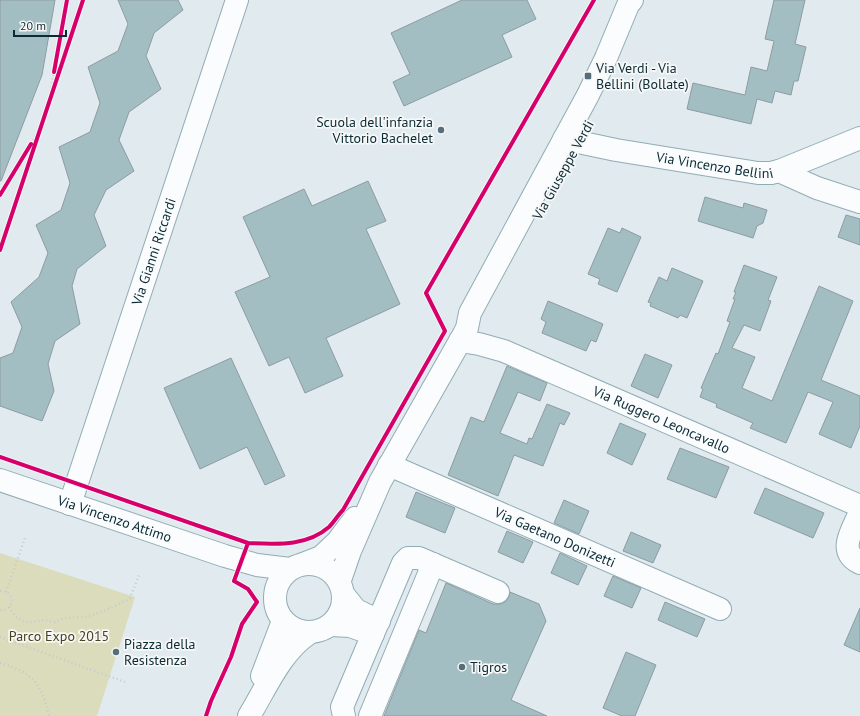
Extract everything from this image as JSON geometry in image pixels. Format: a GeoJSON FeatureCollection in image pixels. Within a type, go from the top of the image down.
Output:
{"type":"FeatureCollection","features":[{"type":"Feature","properties":{"kind":"street","name":"Via Gianni Riccardi"},"geometry":{"type":"LineString","coordinates":[[70,504],[237,0]]}},
{"type":"Feature","properties":{"kind":"street","name":"Via Giuseppe Verdi"},"geometry":{"type":"LineString","coordinates":[[296,566],[321,557],[337,542],[384,474],[464,334],[470,313],[571,141],[628,5],[632,0]]}},
{"type":"Feature","properties":{"kind":"street"},"geometry":{"type":"LineString","coordinates":[[779,171],[860,138]]}},
{"type":"Feature","properties":{"kind":"street","name":"Via Vincenzo Bellini"},"geometry":{"type":"LineString","coordinates":[[571,141],[758,173],[771,173],[779,171],[822,190],[860,202]]}},
{"type":"Feature","properties":{"kind":"street","name":"Via Ruggero Leoncavallo"},"geometry":{"type":"LineString","coordinates":[[464,334],[479,344],[504,351],[860,506]]}},
{"type":"Feature","properties":{"kind":"street","name":"Via Giuseppe Verdi"},"geometry":{"type":"LineString","coordinates":[[342,587],[350,551],[384,474]]}},
{"type":"Feature","properties":{"kind":"street","name":"Via Gaetano Donizetti"},"geometry":{"type":"LineString","coordinates":[[384,474],[720,609]]}},
{"type":"Feature","properties":{"kind":"street","name":"Via Vincenzo Attimo"},"geometry":{"type":"LineString","coordinates":[[0,480],[257,565],[296,566]]}},
{"type":"Feature","properties":{"kind":"street"},"geometry":{"type":"LineString","coordinates":[[860,512],[847,546],[848,554],[853,560],[860,563]]}},
{"type":"Feature","properties":{"kind":"street","name":"Via Vincenzo Attimo"},"geometry":{"type":"LineString","coordinates":[[230,557],[264,582],[274,596]]}},
{"type":"Feature","properties":{"kind":"street"},"geometry":{"type":"LineString","coordinates":[[344,716],[342,707],[403,563],[408,558],[419,558],[498,592]]}},
{"type":"Feature","properties":{"kind":"street"},"geometry":{"type":"LineString","coordinates":[[342,587],[342,606],[339,615],[331,625],[318,632],[308,634],[293,629],[278,615],[274,596],[281,576],[296,566],[314,564],[324,567],[342,587],[356,610],[376,628]]}},
{"type":"Feature","properties":{"kind":"street"},"geometry":{"type":"LineString","coordinates":[[370,716],[433,564]]}},
{"type":"Feature","properties":{"kind":"street"},"geometry":{"type":"LineString","coordinates":[[248,716],[283,621]]}},
{"type":"Feature","properties":{"kind":"street"},"geometry":{"type":"LineString","coordinates":[[331,625],[376,628]]}},
{"type":"Feature","properties":{"kind":"street"},"geometry":{"type":"LineString","coordinates":[[248,716],[280,663],[292,648],[308,634]]}},
{"type":"Feature","properties":{"kind":"path"},"geometry":{"type":"LineString","coordinates":[[47,111],[67,0]]}},
{"type":"Feature","properties":{"kind":"path"},"geometry":{"type":"LineString","coordinates":[[0,195],[42,127]]}},
{"type":"Feature","properties":{"kind":"path"},"geometry":{"type":"LineString","coordinates":[[6,592],[24,538]]}},
{"type":"Feature","properties":{"kind":"path"},"geometry":{"type":"LineString","coordinates":[[9,607],[16,616],[24,622],[44,620],[55,622],[61,618],[88,616],[130,598],[139,575]]}},
{"type":"Feature","properties":{"kind":"path"},"geometry":{"type":"LineString","coordinates":[[0,591],[6,592],[12,598],[12,602],[9,607],[0,610]]}},
{"type":"Feature","properties":{"kind":"path"},"geometry":{"type":"LineString","coordinates":[[0,637],[125,682]]}},
{"type":"Feature","properties":{"kind":"path"},"geometry":{"type":"LineString","coordinates":[[0,663],[25,673],[37,683],[44,693],[49,716]]}},
{"type":"Feature","properties":{"kind":"green space","name":"Parco Expo 2015"},"geometry":{"type":"Polygon","coordinates":[[[0,553],[135,597],[97,716],[0,716],[0,553]]]}},
{"type":"Feature","properties":{"kind":"building"},"geometry":{"type":"Polygon","coordinates":[[[0,0],[55,0],[42,75],[1,181],[0,181],[0,0]]]}},
{"type":"Feature","properties":{"kind":"building"},"geometry":{"type":"Polygon","coordinates":[[[118,0],[178,0],[183,10],[154,33],[146,56],[161,89],[129,112],[119,140],[134,171],[106,190],[94,215],[106,246],[77,269],[72,286],[80,324],[55,341],[48,364],[54,391],[42,421],[0,406],[0,358],[13,353],[22,327],[11,302],[39,277],[48,253],[36,225],[61,210],[70,183],[59,147],[90,132],[100,103],[88,67],[118,51],[128,24],[118,0]]]}},
{"type":"Feature","properties":{"kind":"building"},"geometry":{"type":"Polygon","coordinates":[[[462,0],[527,0],[536,19],[502,35],[512,57],[404,106],[393,82],[410,74],[391,33],[462,0]]]}},
{"type":"Feature","properties":{"kind":"building"},"geometry":{"type":"Polygon","coordinates":[[[774,0],[805,0],[795,44],[806,47],[798,81],[794,81],[791,95],[775,91],[772,103],[757,99],[751,124],[687,109],[693,83],[745,95],[751,67],[767,71],[774,41],[765,39],[774,0]]]}},
{"type":"Feature","properties":{"kind":"building"},"geometry":{"type":"Polygon","coordinates":[[[368,181],[386,221],[366,229],[400,304],[326,338],[343,376],[305,393],[289,357],[269,366],[235,292],[270,277],[243,217],[304,189],[312,206],[368,181]]]}},
{"type":"Feature","properties":{"kind":"building"},"geometry":{"type":"Polygon","coordinates":[[[705,197],[743,208],[744,203],[767,210],[763,223],[757,226],[753,238],[698,221],[705,197]]]}},
{"type":"Feature","properties":{"kind":"building"},"geometry":{"type":"Polygon","coordinates":[[[846,215],[860,219],[860,245],[838,237],[846,215]]]}},
{"type":"Feature","properties":{"kind":"building"},"geometry":{"type":"Polygon","coordinates":[[[608,228],[620,233],[622,228],[641,237],[617,292],[598,284],[600,279],[588,274],[608,228]]]}},
{"type":"Feature","properties":{"kind":"building"},"geometry":{"type":"Polygon","coordinates":[[[744,265],[777,277],[768,300],[771,301],[760,331],[744,325],[732,348],[755,357],[742,388],[772,401],[819,286],[853,301],[821,380],[860,396],[860,426],[851,448],[819,434],[833,402],[808,392],[786,443],[750,428],[753,423],[716,407],[717,404],[700,397],[703,389],[701,388],[716,353],[718,354],[730,322],[727,321],[735,299],[733,299],[736,292],[734,292],[744,265]]]}},
{"type":"Feature","properties":{"kind":"building"},"geometry":{"type":"Polygon","coordinates":[[[672,268],[703,281],[687,318],[680,315],[678,318],[650,306],[651,303],[648,302],[659,277],[667,281],[672,268]]]}},
{"type":"Feature","properties":{"kind":"building"},"geometry":{"type":"Polygon","coordinates":[[[548,301],[603,324],[596,342],[591,340],[586,351],[542,333],[546,322],[541,319],[548,301]]]}},
{"type":"Feature","properties":{"kind":"building"},"geometry":{"type":"Polygon","coordinates":[[[645,354],[672,365],[658,398],[631,386],[645,354]]]}},
{"type":"Feature","properties":{"kind":"building"},"geometry":{"type":"Polygon","coordinates":[[[231,358],[285,476],[265,485],[247,447],[200,469],[164,388],[231,358]]]}},
{"type":"Feature","properties":{"kind":"building"},"geometry":{"type":"Polygon","coordinates":[[[507,366],[547,383],[540,401],[518,392],[500,433],[527,444],[529,438],[532,439],[547,404],[570,413],[564,425],[560,423],[543,466],[514,455],[498,496],[448,475],[471,417],[484,422],[507,366]]]}},
{"type":"Feature","properties":{"kind":"building"},"geometry":{"type":"Polygon","coordinates":[[[620,423],[646,434],[632,465],[607,453],[620,423]]]}},
{"type":"Feature","properties":{"kind":"building"},"geometry":{"type":"Polygon","coordinates":[[[680,448],[729,467],[716,498],[667,479],[680,448]]]}},
{"type":"Feature","properties":{"kind":"building"},"geometry":{"type":"Polygon","coordinates":[[[765,488],[824,513],[813,538],[754,513],[765,488]]]}},
{"type":"Feature","properties":{"kind":"building"},"geometry":{"type":"Polygon","coordinates":[[[416,492],[455,508],[445,533],[406,517],[416,492]]]}},
{"type":"Feature","properties":{"kind":"building"},"geometry":{"type":"Polygon","coordinates":[[[564,500],[589,511],[579,534],[554,523],[564,500]]]}},
{"type":"Feature","properties":{"kind":"building"},"geometry":{"type":"Polygon","coordinates":[[[507,531],[533,542],[523,563],[498,552],[507,531]]]}},
{"type":"Feature","properties":{"kind":"building"},"geometry":{"type":"Polygon","coordinates":[[[631,532],[661,545],[653,563],[623,551],[631,532]]]}},
{"type":"Feature","properties":{"kind":"building"},"geometry":{"type":"Polygon","coordinates":[[[560,553],[587,566],[578,585],[551,573],[560,553]]]}},
{"type":"Feature","properties":{"kind":"building"},"geometry":{"type":"Polygon","coordinates":[[[613,576],[641,588],[632,608],[604,596],[613,576]]]}},
{"type":"Feature","properties":{"kind":"building","name":"Tigros"},"geometry":{"type":"Polygon","coordinates":[[[446,583],[493,604],[505,602],[509,597],[510,592],[539,604],[546,621],[511,700],[547,716],[384,716],[419,630],[426,633],[446,583]]]}},
{"type":"Feature","properties":{"kind":"building"},"geometry":{"type":"Polygon","coordinates":[[[665,602],[705,619],[697,637],[658,620],[665,602]]]}},
{"type":"Feature","properties":{"kind":"building"},"geometry":{"type":"Polygon","coordinates":[[[860,608],[860,652],[844,645],[860,608]]]}},
{"type":"Feature","properties":{"kind":"building"},"geometry":{"type":"Polygon","coordinates":[[[626,652],[656,665],[635,716],[622,716],[603,708],[626,652]]]}},
{"type":"Feature","properties":{"kind":"cycle path"},"geometry":{"type":"LineString","coordinates":[[54,72],[67,0]]}},
{"type":"Feature","properties":{"kind":"cycle path"},"geometry":{"type":"LineString","coordinates":[[0,250],[83,0]]}},
{"type":"Feature","properties":{"kind":"cycle path"},"geometry":{"type":"LineString","coordinates":[[0,457],[248,543],[280,544],[301,541],[311,538],[329,527],[343,510],[445,331],[426,293],[594,0]]}},
{"type":"Feature","properties":{"kind":"cycle path"},"geometry":{"type":"LineString","coordinates":[[0,195],[31,144]]}},
{"type":"Feature","properties":{"kind":"cycle path"},"geometry":{"type":"LineString","coordinates":[[206,716],[211,701],[231,657],[242,624],[257,602],[248,589],[234,581],[248,543]]}},
{"type":"Feature","properties":{"kind":"place","name":"Via Verdi - Via Bellini (Bollate)"},"geometry":{"type":"Point","coordinates":[588,76]}},
{"type":"Feature","properties":{"kind":"place","name":"Scuola dell'infanzia Vittorio Bachelet"},"geometry":{"type":"Point","coordinates":[441,130]}},
{"type":"Feature","properties":{"kind":"place","name":"Piazza della Resistenza"},"geometry":{"type":"Point","coordinates":[116,652]}},
{"type":"Feature","properties":{"kind":"place","name":"Tigros"},"geometry":{"type":"Point","coordinates":[462,667]}}]}
